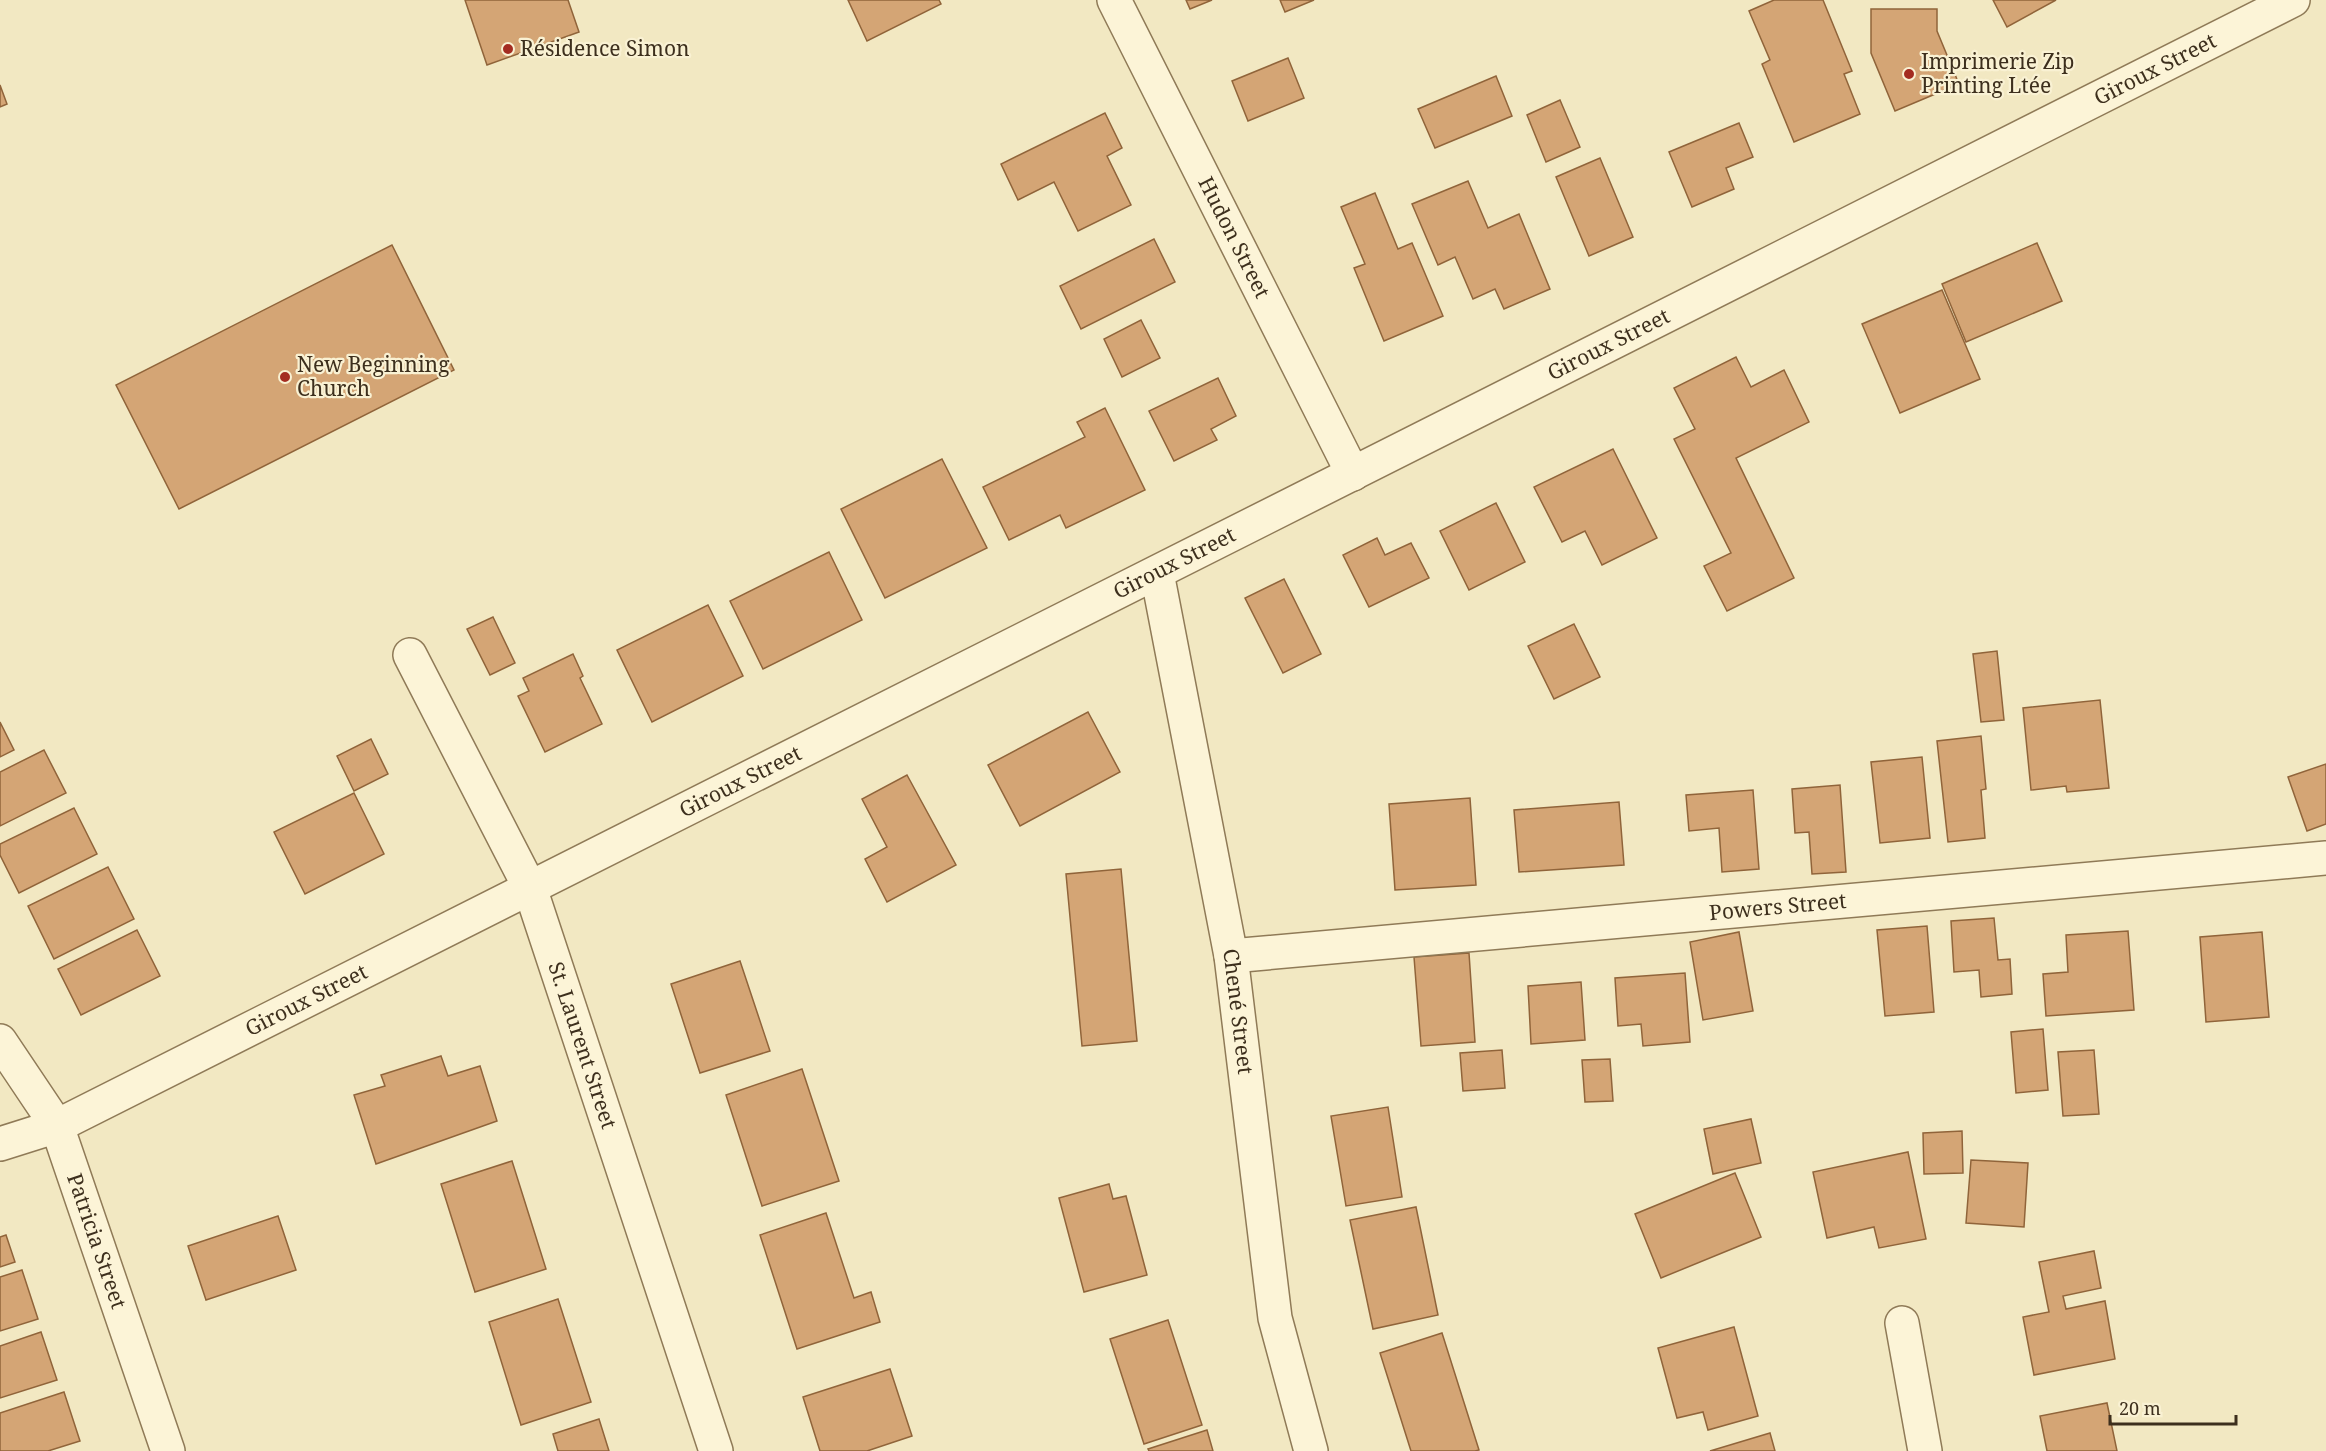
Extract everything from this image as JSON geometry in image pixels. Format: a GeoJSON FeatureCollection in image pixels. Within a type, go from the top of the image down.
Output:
{"type":"FeatureCollection","features":[{"type":"Feature","properties":{"kind":"street","name":"Hudon Street"},"geometry":{"type":"LineString","coordinates":[[1114,0],[1353,474]]}},
{"type":"Feature","properties":{"kind":"street","name":"Giroux Street"},"geometry":{"type":"LineString","coordinates":[[0,1144],[57,1126],[2293,0]]}},
{"type":"Feature","properties":{"kind":"street","name":"Chené Street"},"geometry":{"type":"LineString","coordinates":[[1157,573],[1231,956],[1275,1318],[1311,1451]]}},
{"type":"Feature","properties":{"kind":"street","name":"St. Laurent Street"},"geometry":{"type":"LineString","coordinates":[[410,655],[530,888],[716,1451]]}},
{"type":"Feature","properties":{"kind":"street","name":"Powers Street"},"geometry":{"type":"LineString","coordinates":[[1231,956],[2326,858]]}},
{"type":"Feature","properties":{"kind":"street","name":"Patricia Street"},"geometry":{"type":"LineString","coordinates":[[0,1041],[57,1126],[168,1451]]}},
{"type":"Feature","properties":{"kind":"street"},"geometry":{"type":"LineString","coordinates":[[1902,1323],[1925,1451]]}},
{"type":"Feature","properties":{"kind":"building","name":"Résidence Simon"},"geometry":{"type":"Polygon","coordinates":[[[465,0],[568,0],[579,32],[487,65],[465,0]]]}},
{"type":"Feature","properties":{"kind":"building"},"geometry":{"type":"Polygon","coordinates":[[[848,0],[939,0],[941,4],[867,41],[848,0]]]}},
{"type":"Feature","properties":{"kind":"building"},"geometry":{"type":"Polygon","coordinates":[[[1186,0],[1212,0],[1190,9],[1186,0]]]}},
{"type":"Feature","properties":{"kind":"building"},"geometry":{"type":"Polygon","coordinates":[[[1280,0],[1314,0],[1285,12],[1280,0]]]}},
{"type":"Feature","properties":{"kind":"building"},"geometry":{"type":"Polygon","coordinates":[[[1774,0],[1823,0],[1852,71],[1844,74],[1860,114],[1794,142],[1762,64],[1770,60],[1749,11],[1774,0]]]}},
{"type":"Feature","properties":{"kind":"building"},"geometry":{"type":"Polygon","coordinates":[[[1993,0],[2056,0],[2007,27],[1993,0]]]}},
{"type":"Feature","properties":{"kind":"building"},"geometry":{"type":"Polygon","coordinates":[[[1871,9],[1937,9],[1937,31],[1959,84],[1895,111],[1871,53],[1871,9]]]}},
{"type":"Feature","properties":{"kind":"building"},"geometry":{"type":"Polygon","coordinates":[[[1288,58],[1304,98],[1248,121],[1232,81],[1288,58]]]}},
{"type":"Feature","properties":{"kind":"building"},"geometry":{"type":"Polygon","coordinates":[[[1496,76],[1512,116],[1435,148],[1418,109],[1496,76]]]}},
{"type":"Feature","properties":{"kind":"building"},"geometry":{"type":"Polygon","coordinates":[[[0,85],[7,104],[0,107],[0,85]]]}},
{"type":"Feature","properties":{"kind":"building"},"geometry":{"type":"Polygon","coordinates":[[[1560,100],[1580,147],[1546,162],[1527,115],[1560,100]]]}},
{"type":"Feature","properties":{"kind":"building"},"geometry":{"type":"Polygon","coordinates":[[[1105,113],[1122,148],[1107,156],[1131,205],[1078,231],[1054,182],[1018,200],[1001,164],[1105,113]]]}},
{"type":"Feature","properties":{"kind":"building"},"geometry":{"type":"Polygon","coordinates":[[[1739,123],[1753,157],[1726,168],[1734,189],[1692,207],[1669,152],[1739,123]]]}},
{"type":"Feature","properties":{"kind":"building"},"geometry":{"type":"Polygon","coordinates":[[[1600,158],[1633,237],[1589,256],[1556,177],[1600,158]]]}},
{"type":"Feature","properties":{"kind":"building"},"geometry":{"type":"Polygon","coordinates":[[[1468,181],[1488,228],[1519,214],[1550,289],[1504,309],[1495,289],[1473,299],[1455,257],[1438,265],[1412,204],[1468,181]]]}},
{"type":"Feature","properties":{"kind":"building"},"geometry":{"type":"Polygon","coordinates":[[[1375,193],[1398,249],[1412,243],[1443,316],[1384,341],[1354,268],[1365,264],[1341,207],[1375,193]]]}},
{"type":"Feature","properties":{"kind":"building"},"geometry":{"type":"Polygon","coordinates":[[[1154,239],[1175,282],[1081,329],[1060,286],[1154,239]]]}},
{"type":"Feature","properties":{"kind":"building"},"geometry":{"type":"Polygon","coordinates":[[[2037,243],[2062,301],[1966,342],[1942,284],[2037,243]]]}},
{"type":"Feature","properties":{"kind":"building","name":"New Beginning Church"},"geometry":{"type":"Polygon","coordinates":[[[392,245],[454,370],[179,509],[116,385],[392,245]]]}},
{"type":"Feature","properties":{"kind":"building"},"geometry":{"type":"Polygon","coordinates":[[[1942,290],[1980,379],[1900,413],[1862,324],[1942,290]]]}},
{"type":"Feature","properties":{"kind":"building"},"geometry":{"type":"Polygon","coordinates":[[[1141,320],[1160,358],[1122,377],[1104,339],[1141,320]]]}},
{"type":"Feature","properties":{"kind":"building"},"geometry":{"type":"Polygon","coordinates":[[[1736,357],[1751,387],[1784,370],[1809,422],[1736,458],[1794,578],[1727,611],[1704,566],[1731,553],[1674,439],[1695,429],[1674,388],[1736,357]]]}},
{"type":"Feature","properties":{"kind":"building"},"geometry":{"type":"Polygon","coordinates":[[[1218,378],[1236,416],[1211,429],[1217,440],[1174,461],[1149,411],[1218,378]]]}},
{"type":"Feature","properties":{"kind":"building"},"geometry":{"type":"Polygon","coordinates":[[[1105,408],[1145,490],[1066,528],[1060,515],[1009,540],[983,487],[1085,437],[1077,422],[1105,408]]]}},
{"type":"Feature","properties":{"kind":"building"},"geometry":{"type":"Polygon","coordinates":[[[1613,449],[1657,538],[1602,565],[1585,531],[1562,542],[1534,487],[1613,449]]]}},
{"type":"Feature","properties":{"kind":"building"},"geometry":{"type":"Polygon","coordinates":[[[942,459],[987,548],[885,598],[841,509],[942,459]]]}},
{"type":"Feature","properties":{"kind":"building"},"geometry":{"type":"Polygon","coordinates":[[[1496,503],[1525,562],[1469,590],[1440,531],[1496,503]]]}},
{"type":"Feature","properties":{"kind":"building"},"geometry":{"type":"Polygon","coordinates":[[[1377,538],[1385,555],[1411,543],[1429,578],[1369,607],[1343,555],[1377,538]]]}},
{"type":"Feature","properties":{"kind":"building"},"geometry":{"type":"Polygon","coordinates":[[[829,552],[862,620],[763,669],[730,601],[829,552]]]}},
{"type":"Feature","properties":{"kind":"building"},"geometry":{"type":"Polygon","coordinates":[[[1284,579],[1321,654],[1283,673],[1245,598],[1284,579]]]}},
{"type":"Feature","properties":{"kind":"building"},"geometry":{"type":"Polygon","coordinates":[[[708,605],[743,676],[652,722],[617,650],[708,605]]]}},
{"type":"Feature","properties":{"kind":"building"},"geometry":{"type":"Polygon","coordinates":[[[493,617],[515,663],[490,675],[467,629],[493,617]]]}},
{"type":"Feature","properties":{"kind":"building"},"geometry":{"type":"Polygon","coordinates":[[[1574,624],[1600,677],[1554,699],[1528,646],[1574,624]]]}},
{"type":"Feature","properties":{"kind":"building"},"geometry":{"type":"Polygon","coordinates":[[[1997,651],[2004,720],[1981,722],[1973,654],[1997,651]]]}},
{"type":"Feature","properties":{"kind":"building"},"geometry":{"type":"Polygon","coordinates":[[[573,654],[583,676],[580,678],[602,724],[545,752],[518,696],[529,691],[523,678],[573,654]]]}},
{"type":"Feature","properties":{"kind":"building"},"geometry":{"type":"Polygon","coordinates":[[[2100,700],[2109,788],[2067,792],[2066,786],[2031,790],[2023,708],[2100,700]]]}},
{"type":"Feature","properties":{"kind":"building"},"geometry":{"type":"Polygon","coordinates":[[[1088,712],[1120,772],[1020,826],[988,765],[1088,712]]]}},
{"type":"Feature","properties":{"kind":"building"},"geometry":{"type":"Polygon","coordinates":[[[0,722],[14,750],[0,757],[0,722]]]}},
{"type":"Feature","properties":{"kind":"building"},"geometry":{"type":"Polygon","coordinates":[[[1981,736],[1986,789],[1981,790],[1985,838],[1948,842],[1937,741],[1981,736]]]}},
{"type":"Feature","properties":{"kind":"building"},"geometry":{"type":"Polygon","coordinates":[[[371,739],[388,774],[354,791],[337,756],[371,739]]]}},
{"type":"Feature","properties":{"kind":"building"},"geometry":{"type":"Polygon","coordinates":[[[44,750],[66,793],[0,826],[0,772],[44,750]]]}},
{"type":"Feature","properties":{"kind":"building"},"geometry":{"type":"Polygon","coordinates":[[[1922,757],[1930,838],[1880,843],[1871,762],[1922,757]]]}},
{"type":"Feature","properties":{"kind":"building"},"geometry":{"type":"Polygon","coordinates":[[[2326,764],[2326,824],[2307,831],[2288,777],[2326,764]]]}},
{"type":"Feature","properties":{"kind":"building"},"geometry":{"type":"Polygon","coordinates":[[[907,775],[956,865],[887,902],[865,859],[887,847],[862,799],[907,775]]]}},
{"type":"Feature","properties":{"kind":"building"},"geometry":{"type":"Polygon","coordinates":[[[1840,785],[1846,872],[1812,874],[1809,832],[1795,833],[1792,789],[1840,785]]]}},
{"type":"Feature","properties":{"kind":"building"},"geometry":{"type":"Polygon","coordinates":[[[1753,790],[1759,869],[1722,872],[1719,828],[1689,831],[1686,795],[1753,790]]]}},
{"type":"Feature","properties":{"kind":"building"},"geometry":{"type":"Polygon","coordinates":[[[354,793],[384,854],[305,894],[274,832],[354,793]]]}},
{"type":"Feature","properties":{"kind":"building"},"geometry":{"type":"Polygon","coordinates":[[[1470,798],[1476,885],[1395,890],[1389,804],[1470,798]]]}},
{"type":"Feature","properties":{"kind":"building"},"geometry":{"type":"Polygon","coordinates":[[[1619,802],[1624,865],[1519,872],[1514,810],[1619,802]]]}},
{"type":"Feature","properties":{"kind":"building"},"geometry":{"type":"Polygon","coordinates":[[[74,808],[97,854],[19,893],[0,855],[0,844],[74,808]]]}},
{"type":"Feature","properties":{"kind":"building"},"geometry":{"type":"Polygon","coordinates":[[[108,867],[134,919],[54,959],[28,906],[108,867]]]}},
{"type":"Feature","properties":{"kind":"building"},"geometry":{"type":"Polygon","coordinates":[[[1121,869],[1137,1041],[1082,1046],[1066,874],[1121,869]]]}},
{"type":"Feature","properties":{"kind":"building"},"geometry":{"type":"Polygon","coordinates":[[[1994,918],[1998,960],[2010,959],[2012,994],[1981,997],[1979,970],[1954,972],[1951,921],[1994,918]]]}},
{"type":"Feature","properties":{"kind":"building"},"geometry":{"type":"Polygon","coordinates":[[[1927,926],[1934,1012],[1885,1016],[1877,930],[1927,926]]]}},
{"type":"Feature","properties":{"kind":"building"},"geometry":{"type":"Polygon","coordinates":[[[137,930],[160,976],[81,1015],[58,969],[137,930]]]}},
{"type":"Feature","properties":{"kind":"building"},"geometry":{"type":"Polygon","coordinates":[[[2128,931],[2134,1010],[2046,1016],[2043,974],[2068,972],[2066,935],[2128,931]]]}},
{"type":"Feature","properties":{"kind":"building"},"geometry":{"type":"Polygon","coordinates":[[[1739,932],[1753,1011],[1703,1020],[1690,942],[1739,932]]]}},
{"type":"Feature","properties":{"kind":"building"},"geometry":{"type":"Polygon","coordinates":[[[2262,932],[2269,1017],[2206,1022],[2200,937],[2262,932]]]}},
{"type":"Feature","properties":{"kind":"building"},"geometry":{"type":"Polygon","coordinates":[[[1469,953],[1475,1042],[1421,1046],[1414,957],[1469,953]]]}},
{"type":"Feature","properties":{"kind":"building"},"geometry":{"type":"Polygon","coordinates":[[[740,961],[770,1051],[700,1073],[671,984],[740,961]]]}},
{"type":"Feature","properties":{"kind":"building"},"geometry":{"type":"Polygon","coordinates":[[[1685,973],[1690,1042],[1643,1046],[1641,1024],[1618,1026],[1615,978],[1685,973]]]}},
{"type":"Feature","properties":{"kind":"building"},"geometry":{"type":"Polygon","coordinates":[[[1581,982],[1585,1040],[1531,1044],[1528,986],[1581,982]]]}},
{"type":"Feature","properties":{"kind":"building"},"geometry":{"type":"Polygon","coordinates":[[[2043,1029],[2048,1090],[2016,1093],[2011,1032],[2043,1029]]]}},
{"type":"Feature","properties":{"kind":"building"},"geometry":{"type":"Polygon","coordinates":[[[1502,1050],[1505,1088],[1463,1091],[1460,1053],[1502,1050]]]}},
{"type":"Feature","properties":{"kind":"building"},"geometry":{"type":"Polygon","coordinates":[[[2094,1050],[2099,1114],[2063,1116],[2058,1052],[2094,1050]]]}},
{"type":"Feature","properties":{"kind":"building"},"geometry":{"type":"Polygon","coordinates":[[[441,1056],[448,1076],[480,1066],[497,1121],[376,1164],[354,1095],[385,1086],[381,1075],[441,1056]]]}},
{"type":"Feature","properties":{"kind":"building"},"geometry":{"type":"Polygon","coordinates":[[[1610,1059],[1613,1101],[1585,1102],[1582,1060],[1610,1059]]]}},
{"type":"Feature","properties":{"kind":"building"},"geometry":{"type":"Polygon","coordinates":[[[802,1069],[839,1181],[762,1206],[726,1095],[802,1069]]]}},
{"type":"Feature","properties":{"kind":"building"},"geometry":{"type":"Polygon","coordinates":[[[1388,1107],[1402,1197],[1346,1206],[1331,1116],[1388,1107]]]}},
{"type":"Feature","properties":{"kind":"building"},"geometry":{"type":"Polygon","coordinates":[[[1751,1119],[1761,1163],[1713,1174],[1704,1129],[1751,1119]]]}},
{"type":"Feature","properties":{"kind":"building"},"geometry":{"type":"Polygon","coordinates":[[[1962,1131],[1963,1173],[1924,1174],[1923,1133],[1962,1131]]]}},
{"type":"Feature","properties":{"kind":"building"},"geometry":{"type":"Polygon","coordinates":[[[1908,1152],[1926,1239],[1879,1248],[1874,1227],[1827,1238],[1813,1172],[1908,1152]]]}},
{"type":"Feature","properties":{"kind":"building"},"geometry":{"type":"Polygon","coordinates":[[[1971,1160],[2028,1163],[2024,1227],[1966,1223],[1971,1160]]]}},
{"type":"Feature","properties":{"kind":"building"},"geometry":{"type":"Polygon","coordinates":[[[512,1161],[546,1269],[475,1292],[441,1184],[512,1161]]]}},
{"type":"Feature","properties":{"kind":"building"},"geometry":{"type":"Polygon","coordinates":[[[1735,1173],[1761,1237],[1661,1278],[1635,1214],[1735,1173]]]}},
{"type":"Feature","properties":{"kind":"building"},"geometry":{"type":"Polygon","coordinates":[[[1109,1184],[1113,1199],[1126,1196],[1147,1275],[1084,1292],[1059,1198],[1109,1184]]]}},
{"type":"Feature","properties":{"kind":"building"},"geometry":{"type":"Polygon","coordinates":[[[1416,1207],[1438,1315],[1373,1329],[1350,1220],[1416,1207]]]}},
{"type":"Feature","properties":{"kind":"building"},"geometry":{"type":"Polygon","coordinates":[[[826,1213],[854,1298],[871,1292],[880,1322],[797,1349],[760,1235],[826,1213]]]}},
{"type":"Feature","properties":{"kind":"building"},"geometry":{"type":"Polygon","coordinates":[[[278,1216],[296,1270],[206,1300],[188,1246],[278,1216]]]}},
{"type":"Feature","properties":{"kind":"building"},"geometry":{"type":"Polygon","coordinates":[[[6,1235],[15,1262],[0,1267],[0,1237],[6,1235]]]}},
{"type":"Feature","properties":{"kind":"building"},"geometry":{"type":"Polygon","coordinates":[[[2094,1251],[2101,1288],[2063,1296],[2066,1309],[2105,1301],[2115,1359],[2034,1375],[2023,1317],[2049,1312],[2039,1262],[2094,1251]]]}},
{"type":"Feature","properties":{"kind":"building"},"geometry":{"type":"Polygon","coordinates":[[[22,1270],[38,1319],[0,1331],[0,1277],[22,1270]]]}},
{"type":"Feature","properties":{"kind":"building"},"geometry":{"type":"Polygon","coordinates":[[[558,1299],[591,1402],[521,1425],[489,1322],[558,1299]]]}},
{"type":"Feature","properties":{"kind":"building"},"geometry":{"type":"Polygon","coordinates":[[[1168,1320],[1202,1425],[1144,1444],[1110,1339],[1168,1320]]]}},
{"type":"Feature","properties":{"kind":"building"},"geometry":{"type":"Polygon","coordinates":[[[1734,1327],[1758,1416],[1708,1430],[1703,1412],[1677,1418],[1658,1348],[1734,1327]]]}},
{"type":"Feature","properties":{"kind":"building"},"geometry":{"type":"Polygon","coordinates":[[[41,1332],[57,1380],[0,1398],[0,1346],[41,1332]]]}},
{"type":"Feature","properties":{"kind":"building"},"geometry":{"type":"Polygon","coordinates":[[[1442,1333],[1479,1450],[1411,1451],[1380,1353],[1442,1333]]]}},
{"type":"Feature","properties":{"kind":"building"},"geometry":{"type":"Polygon","coordinates":[[[890,1369],[912,1436],[867,1451],[820,1451],[803,1397],[890,1369]]]}},
{"type":"Feature","properties":{"kind":"building"},"geometry":{"type":"Polygon","coordinates":[[[64,1392],[80,1441],[48,1451],[0,1451],[0,1413],[64,1392]]]}},
{"type":"Feature","properties":{"kind":"building"},"geometry":{"type":"Polygon","coordinates":[[[2107,1403],[2117,1451],[2047,1451],[2040,1416],[2107,1403]]]}},
{"type":"Feature","properties":{"kind":"building"},"geometry":{"type":"Polygon","coordinates":[[[599,1419],[609,1451],[558,1451],[553,1434],[599,1419]]]}},
{"type":"Feature","properties":{"kind":"building"},"geometry":{"type":"Polygon","coordinates":[[[1207,1430],[1213,1451],[1149,1451],[1148,1449],[1207,1430]]]}},
{"type":"Feature","properties":{"kind":"building"},"geometry":{"type":"Polygon","coordinates":[[[1770,1433],[1775,1451],[1710,1451],[1770,1433]]]}},
{"type":"Feature","properties":{"kind":"place","name":"Résidence Simon"},"geometry":{"type":"Point","coordinates":[508,49]}},
{"type":"Feature","properties":{"kind":"place","name":"Imprimerie Zip Printing Ltée"},"geometry":{"type":"Point","coordinates":[1909,74]}},
{"type":"Feature","properties":{"kind":"place","name":"New Beginning Church"},"geometry":{"type":"Point","coordinates":[285,377]}}]}
